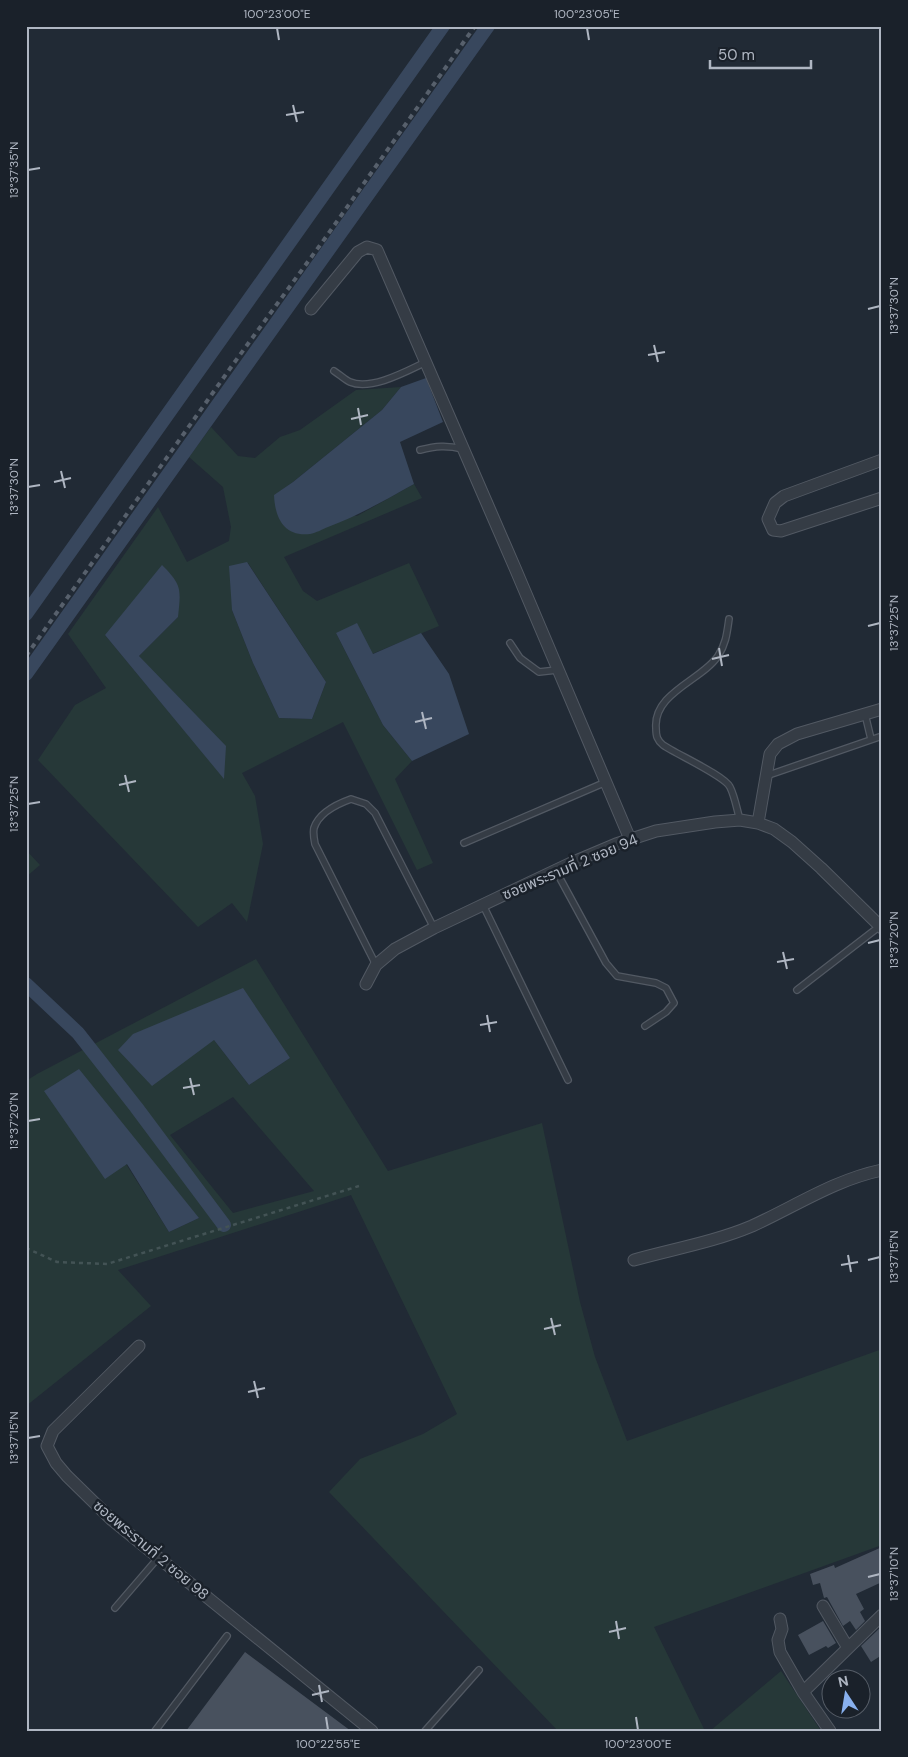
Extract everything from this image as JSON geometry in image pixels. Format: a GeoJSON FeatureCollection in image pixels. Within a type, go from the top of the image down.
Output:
{"type":"FeatureCollection","features":[{"type":"Feature","properties":{"kind":"street"},"geometry":{"type":"LineString","coordinates":[[310,309],[358,252],[367,247],[377,250],[630,839]]}},
{"type":"Feature","properties":{"kind":"street"},"geometry":{"type":"LineString","coordinates":[[882,460],[784,496],[775,503],[768,519],[773,530],[781,531],[882,498]]}},
{"type":"Feature","properties":{"kind":"street"},"geometry":{"type":"LineString","coordinates":[[758,822],[770,754],[778,744],[797,734],[882,709]]}},
{"type":"Feature","properties":{"kind":"street","name":"ซอยพระรามที่ 2 ซอย 94"},"geometry":{"type":"LineString","coordinates":[[366,984],[376,965],[395,949],[434,928],[556,871],[630,839],[656,831],[714,822],[740,820],[758,822],[774,829],[821,868],[881,927]]}},
{"type":"Feature","properties":{"kind":"street"},"geometry":{"type":"LineString","coordinates":[[634,1260],[751,1226],[837,1183],[882,1170]]}},
{"type":"Feature","properties":{"kind":"street","name":"ซอยพระรามที่ 2 ซอย 98"},"geometry":{"type":"LineString","coordinates":[[139,1346],[53,1431],[48,1446],[56,1462],[66,1476],[112,1520],[372,1731]]}},
{"type":"Feature","properties":{"kind":"street"},"geometry":{"type":"LineString","coordinates":[[824,1606],[848,1648]]}},
{"type":"Feature","properties":{"kind":"street"},"geometry":{"type":"LineString","coordinates":[[803,1692],[882,1616]]}},
{"type":"Feature","properties":{"kind":"street"},"geometry":{"type":"LineString","coordinates":[[780,1619],[782,1629],[778,1640],[780,1652],[803,1692],[830,1731]]}},
{"type":"Feature","properties":{"kind":"lane"},"geometry":{"type":"LineString","coordinates":[[334,370],[351,383],[370,384],[388,380],[426,362]]}},
{"type":"Feature","properties":{"kind":"lane"},"geometry":{"type":"LineString","coordinates":[[420,450],[449,445],[462,449]]}},
{"type":"Feature","properties":{"kind":"lane"},"geometry":{"type":"LineString","coordinates":[[729,620],[725,642],[717,657],[685,682],[661,707],[655,721],[656,738],[661,744],[722,778],[730,786],[740,820]]}},
{"type":"Feature","properties":{"kind":"lane"},"geometry":{"type":"LineString","coordinates":[[510,643],[520,658],[539,672],[557,670]]}},
{"type":"Feature","properties":{"kind":"lane"},"geometry":{"type":"LineString","coordinates":[[865,714],[872,739]]}},
{"type":"Feature","properties":{"kind":"lane"},"geometry":{"type":"LineString","coordinates":[[766,776],[882,736]]}},
{"type":"Feature","properties":{"kind":"lane"},"geometry":{"type":"LineString","coordinates":[[464,843],[606,782]]}},
{"type":"Feature","properties":{"kind":"lane"},"geometry":{"type":"LineString","coordinates":[[376,965],[315,844],[314,828],[322,815],[337,804],[351,798],[366,804],[375,814],[434,928]]}},
{"type":"Feature","properties":{"kind":"lane"},"geometry":{"type":"LineString","coordinates":[[556,871],[606,963],[617,976],[656,983],[666,988],[671,996],[674,1003],[666,1012],[645,1026]]}},
{"type":"Feature","properties":{"kind":"lane"},"geometry":{"type":"LineString","coordinates":[[483,905],[568,1080]]}},
{"type":"Feature","properties":{"kind":"lane"},"geometry":{"type":"LineString","coordinates":[[797,990],[881,927]]}},
{"type":"Feature","properties":{"kind":"lane"},"geometry":{"type":"LineString","coordinates":[[115,1608],[158,1558]]}},
{"type":"Feature","properties":{"kind":"lane"},"geometry":{"type":"LineString","coordinates":[[155,1731],[228,1636]]}},
{"type":"Feature","properties":{"kind":"lane"},"geometry":{"type":"LineString","coordinates":[[426,1731],[480,1670]]}},
{"type":"Feature","properties":{"kind":"path"},"geometry":{"type":"LineString","coordinates":[[26,1248],[57,1262],[107,1264],[359,1186]]}},
{"type":"Feature","properties":{"kind":"shaded area"},"geometry":{"type":"Polygon","coordinates":[[[401,387],[382,410],[275,495],[357,516],[414,484],[422,498],[284,557],[303,591],[317,601],[409,563],[439,626],[372,654],[336,633],[383,725],[412,761],[395,779],[433,863],[417,870],[343,722],[242,773],[255,796],[263,844],[247,922],[232,903],[198,927],[38,760],[75,705],[106,688],[68,634],[158,507],[187,562],[229,541],[231,527],[223,487],[189,457],[211,427],[238,456],[255,458],[280,437],[300,430],[356,390],[401,387]],[[248,563],[232,610],[253,663],[279,718],[312,719],[326,682],[248,563]],[[178,617],[105,635],[224,778],[139,656],[178,617]]]}},
{"type":"Feature","properties":{"kind":"shaded area"},"geometry":{"type":"Polygon","coordinates":[[[26,850],[40,865],[26,877],[26,850]]]}},
{"type":"Feature","properties":{"kind":"shaded area"},"geometry":{"type":"Polygon","coordinates":[[[256,959],[388,1171],[542,1123],[580,1302],[595,1357],[627,1441],[882,1349],[882,1545],[654,1627],[705,1731],[558,1731],[329,1492],[360,1459],[423,1434],[457,1414],[351,1195],[118,1270],[151,1306],[26,1406],[26,1081],[256,959]],[[214,1040],[249,1085],[290,1058],[214,1040]],[[233,1097],[170,1135],[233,1213],[314,1191],[233,1097]],[[126,1164],[169,1232],[199,1218],[126,1164]]]}},
{"type":"Feature","properties":{"kind":"shaded area"},"geometry":{"type":"Polygon","coordinates":[[[781,1671],[821,1731],[710,1731],[781,1671]]]}},
{"type":"Feature","properties":{"kind":"water"},"geometry":{"type":"Polygon","coordinates":[[[426,378],[443,422],[400,442],[414,484],[362,512],[315,533],[301,534],[287,529],[276,511],[274,495],[293,482],[382,410],[401,387],[426,378]]]}},
{"type":"Feature","properties":{"kind":"water"},"geometry":{"type":"Polygon","coordinates":[[[247,562],[326,682],[312,719],[279,718],[253,663],[232,610],[229,566],[247,562]]]}},
{"type":"Feature","properties":{"kind":"water"},"geometry":{"type":"Polygon","coordinates":[[[162,565],[179,588],[178,617],[139,656],[226,746],[224,779],[105,635],[162,565]]]}},
{"type":"Feature","properties":{"kind":"water"},"geometry":{"type":"Polygon","coordinates":[[[357,623],[373,654],[421,633],[449,674],[469,734],[412,761],[383,725],[336,633],[357,623]]]}},
{"type":"Feature","properties":{"kind":"water"},"geometry":{"type":"Polygon","coordinates":[[[243,988],[290,1058],[249,1085],[214,1040],[152,1086],[118,1050],[133,1034],[243,988]]]}},
{"type":"Feature","properties":{"kind":"water"},"geometry":{"type":"Polygon","coordinates":[[[79,1069],[199,1218],[169,1232],[127,1164],[105,1179],[44,1091],[79,1069]]]}},
{"type":"Feature","properties":{"kind":"building"},"geometry":{"type":"Polygon","coordinates":[[[882,1547],[882,1582],[856,1594],[864,1609],[860,1612],[865,1621],[856,1630],[850,1621],[843,1626],[827,1597],[824,1598],[820,1583],[813,1585],[810,1574],[834,1565],[835,1568],[882,1547]]]}},
{"type":"Feature","properties":{"kind":"building"},"geometry":{"type":"Polygon","coordinates":[[[823,1621],[836,1643],[809,1655],[798,1635],[823,1621]]]}},
{"type":"Feature","properties":{"kind":"building"},"geometry":{"type":"Polygon","coordinates":[[[882,1626],[882,1655],[871,1662],[861,1646],[882,1626]]]}},
{"type":"Feature","properties":{"kind":"building"},"geometry":{"type":"Polygon","coordinates":[[[245,1652],[351,1731],[186,1731],[245,1652]]]}},
{"type":"Feature","properties":{"kind":"waterway"},"geometry":{"type":"LineString","coordinates":[[26,614],[443,26]]}},
{"type":"Feature","properties":{"kind":"waterway"},"geometry":{"type":"LineString","coordinates":[[26,674],[488,26]]}},
{"type":"Feature","properties":{"kind":"waterway"},"geometry":{"type":"LineString","coordinates":[[26,984],[78,1033],[224,1225]]}},
{"type":"Feature","properties":{"kind":"railway"},"geometry":{"type":"LineString","coordinates":[[26,656],[475,26]]}}]}
